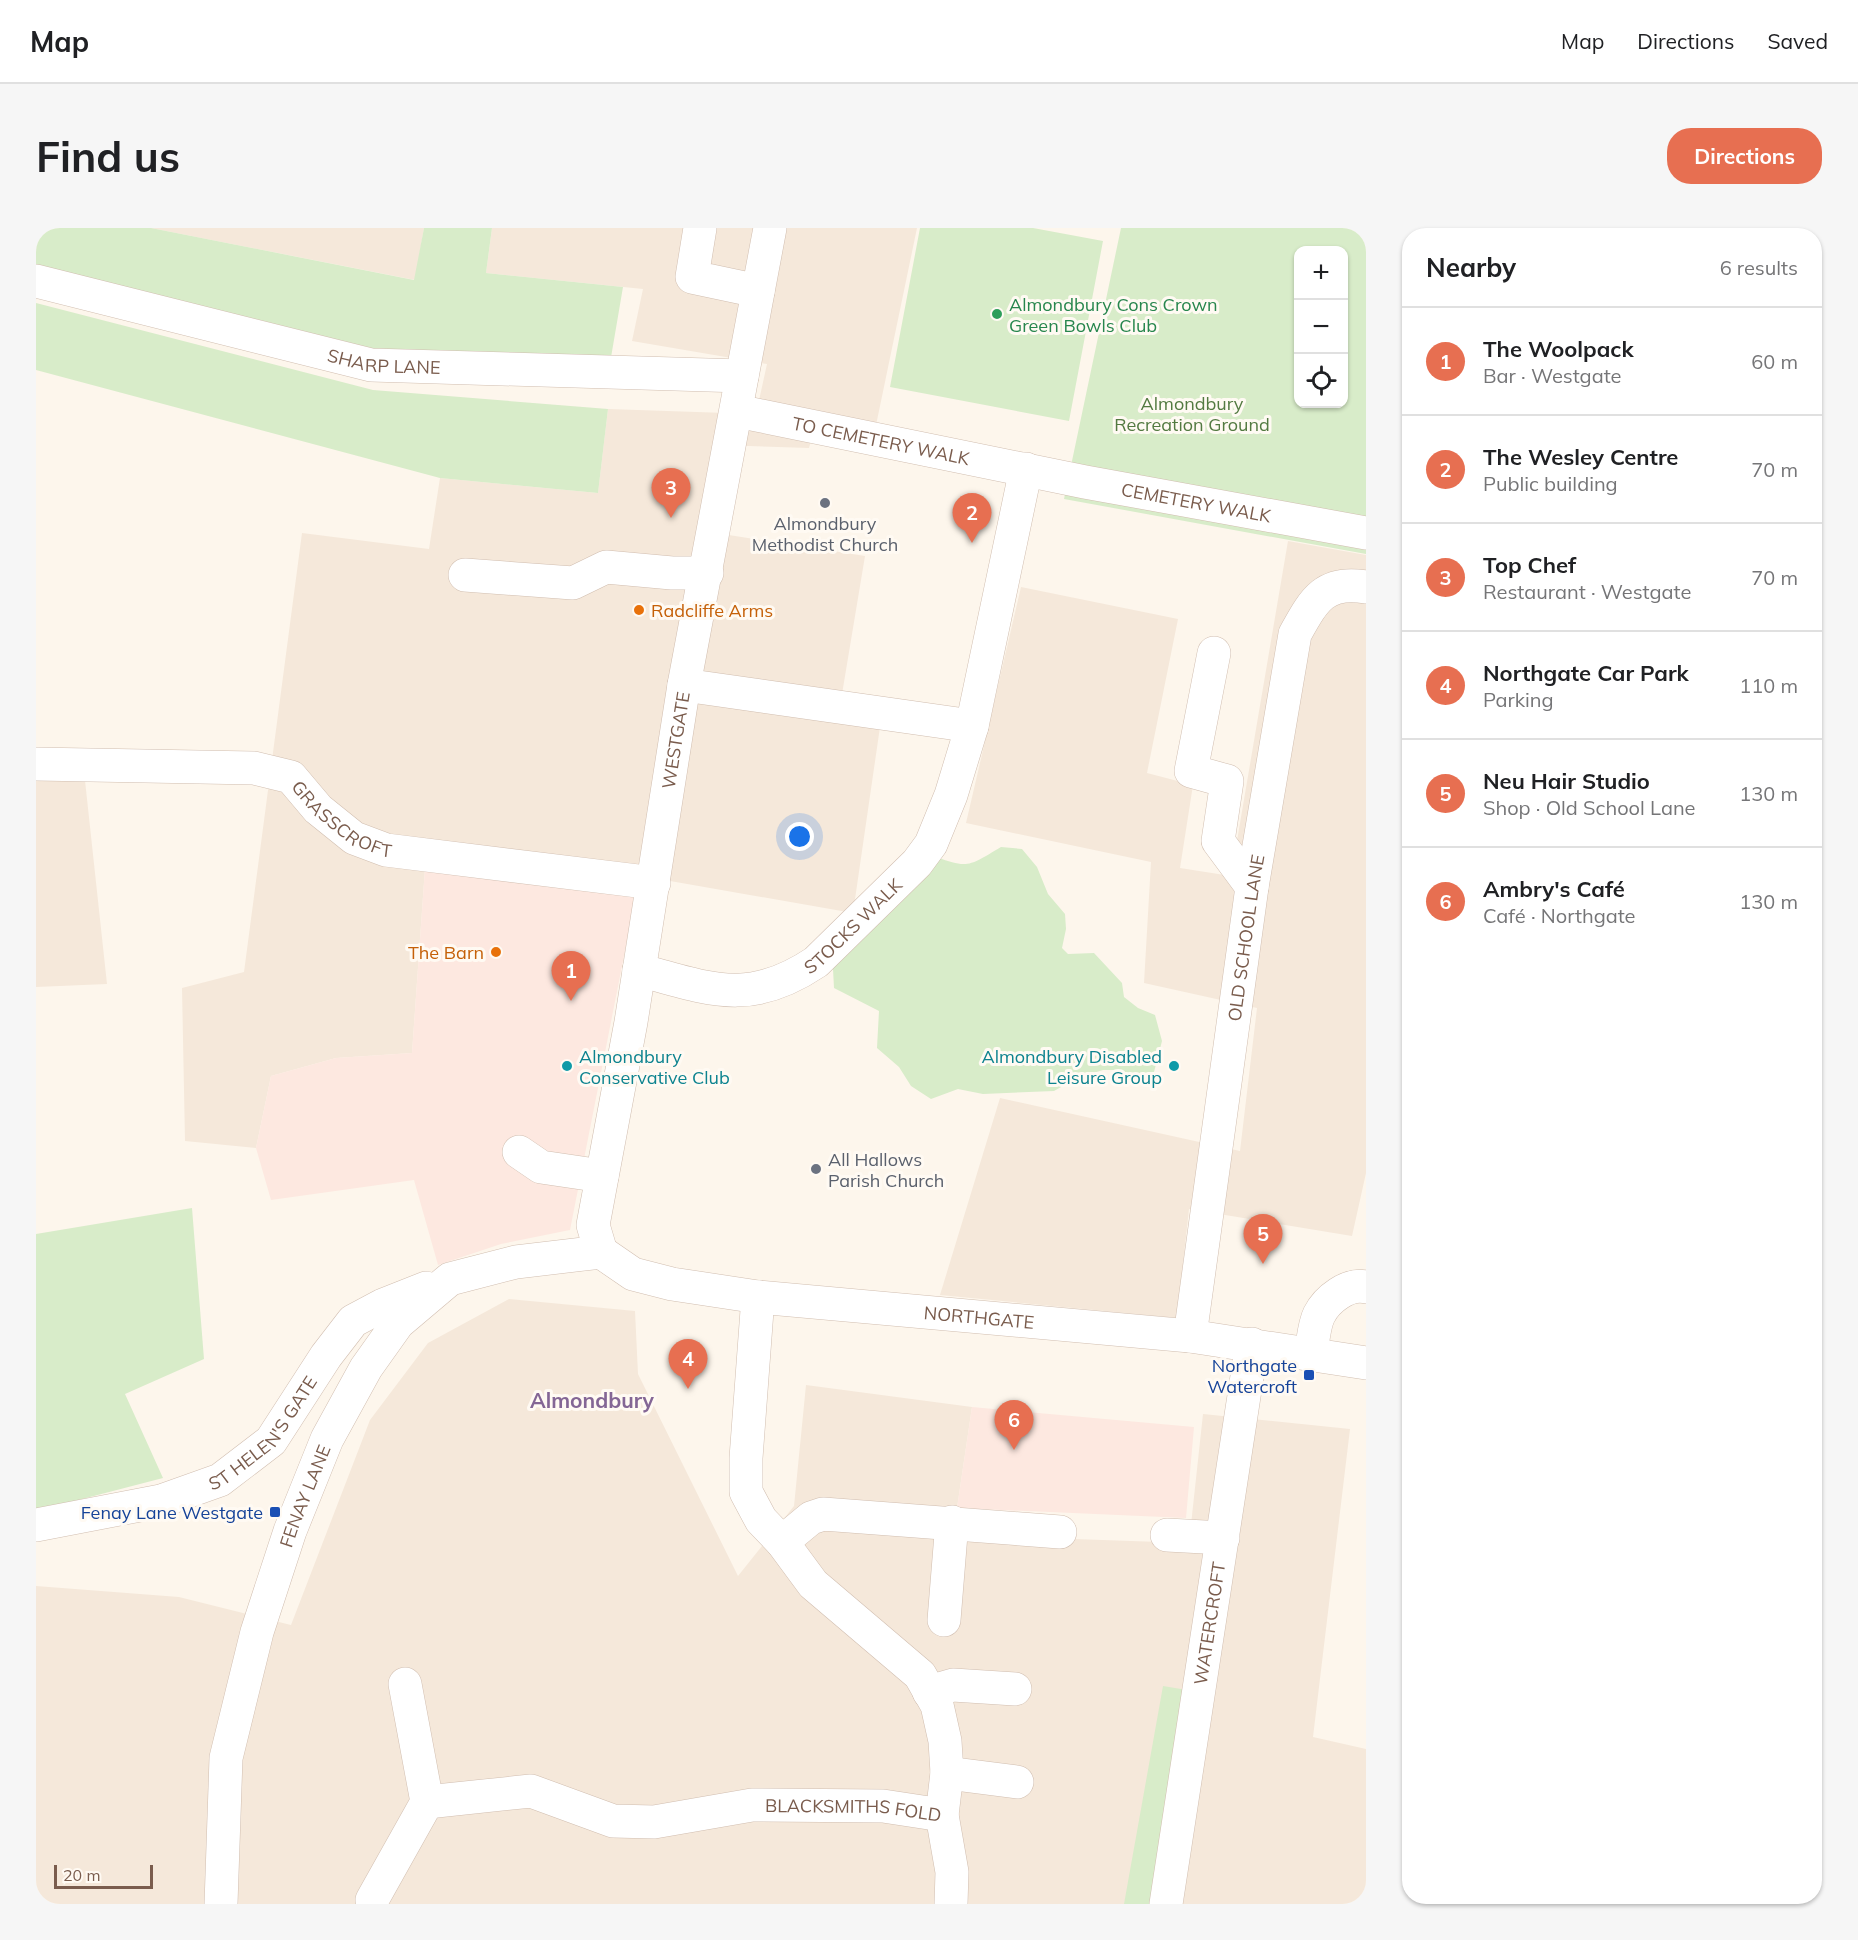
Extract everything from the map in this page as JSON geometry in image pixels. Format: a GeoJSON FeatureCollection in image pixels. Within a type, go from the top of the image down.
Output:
{"type":"FeatureCollection","features":[{"type":"Feature","properties":{"kind":"street"},"geometry":{"type":"LineString","coordinates":[[700,228],[692,277],[758,291]]}},
{"type":"Feature","properties":{"kind":"street","name":"WESTGATE"},"geometry":{"type":"LineString","coordinates":[[601,1252],[593,1225],[654,883],[684,685],[707,573],[770,228]]}},
{"type":"Feature","properties":{"kind":"street","name":"SHARP LANE"},"geometry":{"type":"LineString","coordinates":[[36,281],[371,365],[742,376]]}},
{"type":"Feature","properties":{"kind":"street","name":"TO CEMETERY WALK"},"geometry":{"type":"LineString","coordinates":[[737,411],[1026,469]]}},
{"type":"Feature","properties":{"kind":"street","name":"CEMETERY WALK"},"geometry":{"type":"LineString","coordinates":[[1026,469],[1366,533]]}},
{"type":"Feature","properties":{"kind":"street","name":"STOCKS WALK"},"geometry":{"type":"LineString","coordinates":[[639,970],[715,991],[766,988],[796,975],[816,962],[917,864],[931,844],[951,795],[972,726],[1026,469]]}},
{"type":"Feature","properties":{"kind":"street"},"geometry":{"type":"LineString","coordinates":[[465,575],[573,583],[606,567],[672,573],[707,573]]}},
{"type":"Feature","properties":{"kind":"street","name":"OLD SCHOOL LANE"},"geometry":{"type":"LineString","coordinates":[[1190,1336],[1252,887],[1295,634],[1309,610],[1324,592],[1346,584],[1366,587]]}},
{"type":"Feature","properties":{"kind":"street"},"geometry":{"type":"LineString","coordinates":[[1214,653],[1191,771],[1227,781],[1218,841],[1252,887]]}},
{"type":"Feature","properties":{"kind":"street"},"geometry":{"type":"LineString","coordinates":[[684,685],[972,726]]}},
{"type":"Feature","properties":{"kind":"street","name":"GRASSCROFT"},"geometry":{"type":"LineString","coordinates":[[36,764],[254,768],[291,777],[318,809],[354,838],[386,850],[654,883]]}},
{"type":"Feature","properties":{"kind":"street"},"geometry":{"type":"LineString","coordinates":[[519,1152],[541,1167],[602,1176]]}},
{"type":"Feature","properties":{"kind":"street","name":"NORTHGATE"},"geometry":{"type":"LineString","coordinates":[[601,1252],[633,1274],[672,1284],[758,1297],[1190,1336],[1366,1363]]}},
{"type":"Feature","properties":{"kind":"street","name":"FENAY LANE"},"geometry":{"type":"LineString","coordinates":[[221,1904],[226,1758],[257,1632],[290,1531],[327,1439],[366,1368],[398,1323],[450,1279],[516,1262],[601,1252]]}},
{"type":"Feature","properties":{"kind":"street","name":"ST HELEN'S GATE"},"geometry":{"type":"LineString","coordinates":[[36,1525],[161,1501],[220,1480],[271,1441],[326,1356],[353,1321],[383,1305],[450,1279]]}},
{"type":"Feature","properties":{"kind":"street"},"geometry":{"type":"LineString","coordinates":[[1311,1353],[1318,1315],[1335,1295],[1358,1285],[1366,1287]]}},
{"type":"Feature","properties":{"kind":"street","name":"BLACKSMITHS FOLD"},"geometry":{"type":"LineString","coordinates":[[427,1802],[531,1791],[613,1821],[654,1822],[752,1805],[883,1806],[942,1815],[947,1773],[945,1742],[937,1705],[920,1675],[813,1584],[782,1542],[761,1520],[746,1492],[738,1405],[758,1297]]}},
{"type":"Feature","properties":{"kind":"street","name":"WATERCROFT"},"geometry":{"type":"LineString","coordinates":[[1166,1904],[1252,1344]]}},
{"type":"Feature","properties":{"kind":"street"},"geometry":{"type":"LineString","coordinates":[[782,1542],[812,1518],[823,1514],[1060,1532]]}},
{"type":"Feature","properties":{"kind":"street"},"geometry":{"type":"LineString","coordinates":[[944,1620],[952,1522]]}},
{"type":"Feature","properties":{"kind":"street"},"geometry":{"type":"LineString","coordinates":[[1167,1535],[1223,1538]]}},
{"type":"Feature","properties":{"kind":"street"},"geometry":{"type":"LineString","coordinates":[[372,1900],[427,1802],[414,1745],[405,1684]]}},
{"type":"Feature","properties":{"kind":"street"},"geometry":{"type":"LineString","coordinates":[[929,1692],[953,1685],[1015,1689]]}},
{"type":"Feature","properties":{"kind":"street"},"geometry":{"type":"LineString","coordinates":[[947,1773],[1017,1782]]}},
{"type":"Feature","properties":{"kind":"street"},"geometry":{"type":"LineString","coordinates":[[942,1815],[952,1872],[951,1904]]}},
{"type":"Feature","properties":{"kind":"shaded area"},"geometry":{"type":"Polygon","coordinates":[[[151,228],[424,228],[415,280],[151,228]]]}},
{"type":"Feature","properties":{"kind":"shaded area"},"geometry":{"type":"Polygon","coordinates":[[[492,228],[917,228],[875,430],[817,419],[809,448],[717,445],[703,531],[865,556],[838,718],[880,727],[853,913],[636,875],[425,868],[412,1053],[336,1058],[271,1076],[256,1148],[185,1141],[182,988],[244,972],[302,533],[429,549],[440,478],[598,493],[608,409],[756,414],[767,364],[632,341],[643,289],[486,273],[492,228]]]}},
{"type":"Feature","properties":{"kind":"shaded area"},"geometry":{"type":"Polygon","coordinates":[[[1288,541],[1366,555],[1366,1173],[1352,1236],[1189,1209],[1177,1318],[940,1295],[1000,1098],[1240,1151],[1257,1008],[1144,983],[1151,862],[966,823],[1021,587],[1178,619],[1147,773],[1193,785],[1180,868],[1231,876],[1288,541]]]}},
{"type":"Feature","properties":{"kind":"shaded area"},"geometry":{"type":"Polygon","coordinates":[[[36,759],[83,762],[107,984],[36,987],[36,759]]]}},
{"type":"Feature","properties":{"kind":"shaded area"},"geometry":{"type":"Polygon","coordinates":[[[425,868],[637,890],[570,1230],[501,1244],[438,1265],[414,1180],[271,1200],[256,1148],[271,1076],[336,1058],[412,1053],[425,868]]]}},
{"type":"Feature","properties":{"kind":"shaded area"},"geometry":{"type":"Polygon","coordinates":[[[509,1299],[635,1311],[638,1374],[738,1576],[794,1506],[806,1385],[972,1407],[957,1508],[958,1535],[1189,1543],[1203,1414],[1350,1429],[1313,1737],[1366,1749],[1366,1904],[36,1904],[36,1586],[179,1597],[291,1625],[370,1420],[428,1343],[509,1299]]]}},
{"type":"Feature","properties":{"kind":"shaded area"},"geometry":{"type":"Polygon","coordinates":[[[972,1407],[1194,1427],[1186,1518],[957,1508],[972,1407]]]}},
{"type":"Feature","properties":{"kind":"green space"},"geometry":{"type":"Polygon","coordinates":[[[36,228],[151,228],[414,280],[424,228],[492,228],[486,273],[623,287],[608,375],[378,352],[36,265],[36,228]]]}},
{"type":"Feature","properties":{"kind":"green space","name":"Almondbury Cons Crown Green Bowls Club"},"geometry":{"type":"Polygon","coordinates":[[[920,228],[1033,228],[1103,241],[1069,421],[890,387],[920,228]]]}},
{"type":"Feature","properties":{"kind":"green space","name":"Almondbury Recreation Ground"},"geometry":{"type":"Polygon","coordinates":[[[1121,228],[1366,228],[1366,554],[1064,499],[1121,228]]]}},
{"type":"Feature","properties":{"kind":"green space"},"geometry":{"type":"Polygon","coordinates":[[[36,303],[373,390],[608,409],[598,493],[440,478],[36,370],[36,303]]]}},
{"type":"Feature","properties":{"kind":"green space"},"geometry":{"type":"Polygon","coordinates":[[[1001,847],[1022,849],[1037,867],[1048,894],[1065,914],[1066,929],[1062,948],[1068,954],[1094,953],[1122,983],[1124,997],[1138,1008],[1155,1015],[1162,1041],[1154,1072],[1145,1077],[1129,1078],[1114,1070],[1103,1070],[1077,1078],[1054,1091],[983,1094],[958,1089],[931,1099],[911,1086],[899,1067],[877,1048],[879,1011],[834,988],[832,950],[937,857],[964,864],[983,858],[1001,847]]]}},
{"type":"Feature","properties":{"kind":"green space"},"geometry":{"type":"Polygon","coordinates":[[[192,1208],[204,1359],[125,1394],[163,1478],[36,1511],[36,1234],[192,1208]]]}},
{"type":"Feature","properties":{"kind":"green space"},"geometry":{"type":"Polygon","coordinates":[[[1163,1686],[1193,1691],[1157,1904],[1124,1904],[1163,1686]]]}},
{"type":"Feature","properties":{"kind":"place","name":"Almondbury Cons Crown Green Bowls Club"},"geometry":{"type":"Point","coordinates":[997,314]}},
{"type":"Feature","properties":{"kind":"place","name":"Almondbury Methodist Church"},"geometry":{"type":"Point","coordinates":[825,503]}},
{"type":"Feature","properties":{"kind":"place","name":"Top Chef"},"geometry":{"type":"Point","coordinates":[671,518]}},
{"type":"Feature","properties":{"kind":"place","name":"The Wesley Centre"},"geometry":{"type":"Point","coordinates":[972,543]}},
{"type":"Feature","properties":{"kind":"place","name":"Radcliffe Arms"},"geometry":{"type":"Point","coordinates":[639,610]}},
{"type":"Feature","properties":{"kind":"place","name":"The Barn"},"geometry":{"type":"Point","coordinates":[496,952]}},
{"type":"Feature","properties":{"kind":"place","name":"The Woolpack"},"geometry":{"type":"Point","coordinates":[571,1001]}},
{"type":"Feature","properties":{"kind":"place","name":"Almondbury Conservative Club"},"geometry":{"type":"Point","coordinates":[567,1066]}},
{"type":"Feature","properties":{"kind":"place","name":"Almondbury Disabled Leisure Group"},"geometry":{"type":"Point","coordinates":[1174,1066]}},
{"type":"Feature","properties":{"kind":"place","name":"All Hallows Parish Church"},"geometry":{"type":"Point","coordinates":[816,1169]}},
{"type":"Feature","properties":{"kind":"place","name":"Neu Hair Studio"},"geometry":{"type":"Point","coordinates":[1263,1264]}},
{"type":"Feature","properties":{"kind":"place","name":"Northgate Watercroft"},"geometry":{"type":"Point","coordinates":[1309,1375]}},
{"type":"Feature","properties":{"kind":"place","name":"Northgate Car Park"},"geometry":{"type":"Point","coordinates":[688,1389]}},
{"type":"Feature","properties":{"kind":"place","name":"Ambry's Café"},"geometry":{"type":"Point","coordinates":[1014,1450]}},
{"type":"Feature","properties":{"kind":"place","name":"Fenay Lane Westgate"},"geometry":{"type":"Point","coordinates":[275,1512]}},
{"type":"Feature","properties":{"kind":"district","name":"Almondbury"},"geometry":{"type":"Point","coordinates":[592,1400]}}]}
